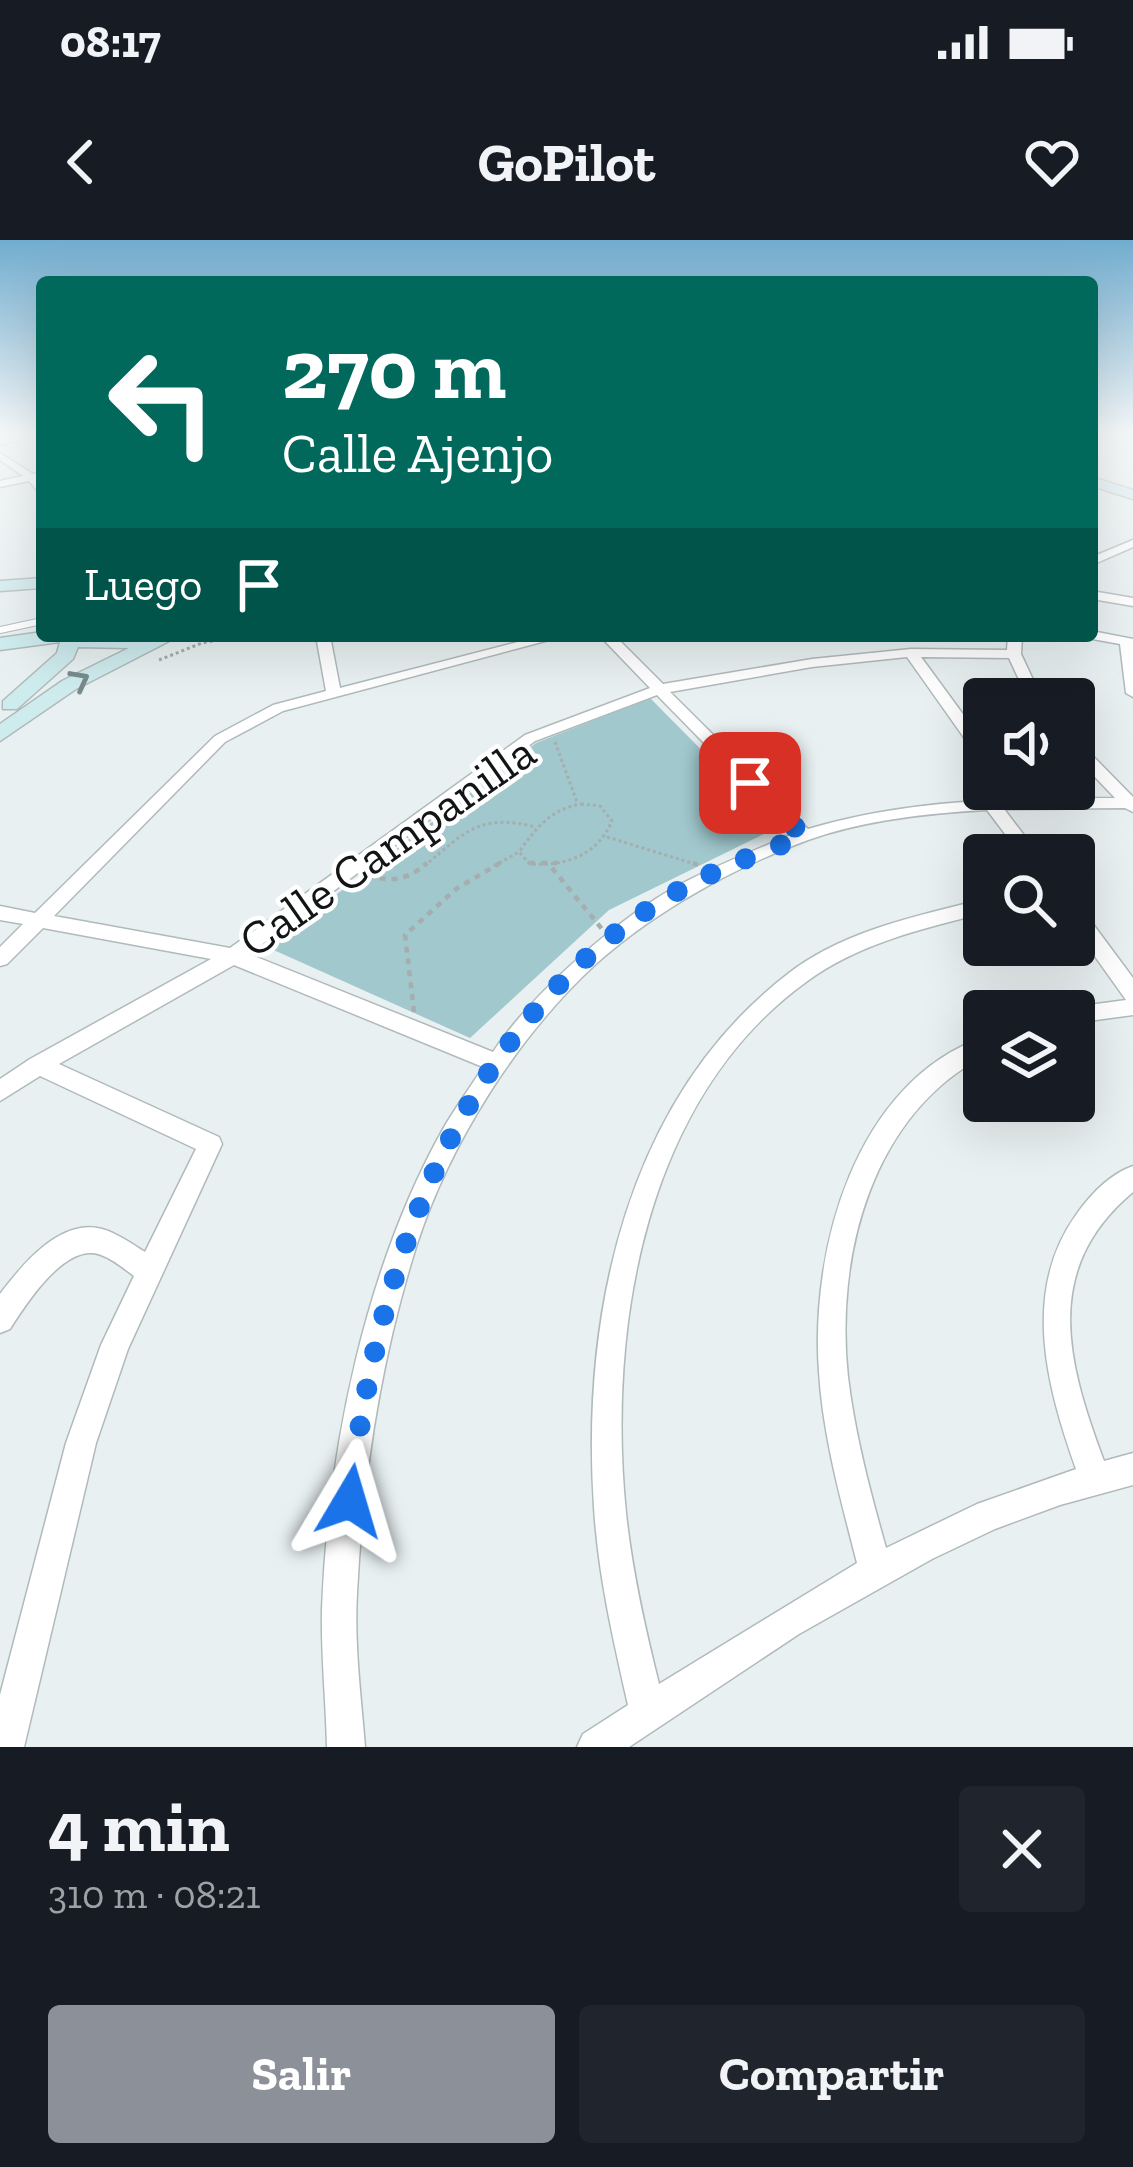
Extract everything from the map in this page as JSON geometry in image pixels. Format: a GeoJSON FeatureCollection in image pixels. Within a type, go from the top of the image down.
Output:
{"type":"FeatureCollection","features":[{"type":"Feature","properties":{"kind":"main road"},"geometry":{"type":"LineString","coordinates":[[0,586],[36,584]]}},
{"type":"Feature","properties":{"kind":"main road"},"geometry":{"type":"LineString","coordinates":[[0,644],[36,640]]}},
{"type":"Feature","properties":{"kind":"main road"},"geometry":{"type":"LineString","coordinates":[[0,716],[66,655],[62,642]]}},
{"type":"Feature","properties":{"kind":"main road"},"geometry":{"type":"LineString","coordinates":[[95,642],[136,642]]}},
{"type":"Feature","properties":{"kind":"main road"},"geometry":{"type":"LineString","coordinates":[[0,734],[69,685],[159,642]]}},
{"type":"Feature","properties":{"kind":"street"},"geometry":{"type":"LineString","coordinates":[[1098,558],[1133,543]]}},
{"type":"Feature","properties":{"kind":"street"},"geometry":{"type":"LineString","coordinates":[[1098,596],[1133,602]]}},
{"type":"Feature","properties":{"kind":"street"},"geometry":{"type":"LineString","coordinates":[[1098,636],[1129,643],[1133,693]]}},
{"type":"Feature","properties":{"kind":"street"},"geometry":{"type":"LineString","coordinates":[[323,642],[334,694]]}},
{"type":"Feature","properties":{"kind":"street"},"geometry":{"type":"LineString","coordinates":[[0,958],[220,739],[278,709],[534,642]]}},
{"type":"Feature","properties":{"kind":"street"},"geometry":{"type":"LineString","coordinates":[[613,642],[804,836]]}},
{"type":"Feature","properties":{"kind":"street"},"geometry":{"type":"LineString","coordinates":[[1014,645],[1027,678]]}},
{"type":"Feature","properties":{"kind":"street","name":"Calle Campanilla"},"geometry":{"type":"LineString","coordinates":[[0,1091],[38,1064],[233,956],[530,739],[661,689],[812,663],[1014,645]]}},
{"type":"Feature","properties":{"kind":"street"},"geometry":{"type":"LineString","coordinates":[[911,653],[963,725]]}},
{"type":"Feature","properties":{"kind":"street"},"geometry":{"type":"LineString","coordinates":[[1095,767],[1132,804]]}},
{"type":"Feature","properties":{"kind":"street"},"geometry":{"type":"LineString","coordinates":[[1095,804],[1132,804]]}},
{"type":"Feature","properties":{"kind":"street"},"geometry":{"type":"LineString","coordinates":[[346,1747],[340,1595],[355,1454],[373,1352],[421,1200],[448,1140],[494,1062],[543,1001],[609,938],[715,871],[804,836],[897,814],[963,807]]}},
{"type":"Feature","properties":{"kind":"street"},"geometry":{"type":"LineString","coordinates":[[648,1713],[624,1616],[608,1480],[610,1376],[620,1277],[638,1199],[662,1139],[694,1083],[734,1029],[812,966],[902,923],[963,910]]}},
{"type":"Feature","properties":{"kind":"street"},"geometry":{"type":"LineString","coordinates":[[0,913],[233,956],[494,1062]]}},
{"type":"Feature","properties":{"kind":"street"},"geometry":{"type":"LineString","coordinates":[[1095,942],[1133,994]]}},
{"type":"Feature","properties":{"kind":"street"},"geometry":{"type":"LineString","coordinates":[[1095,1012],[1133,1007]]}},
{"type":"Feature","properties":{"kind":"street"},"geometry":{"type":"LineString","coordinates":[[875,1569],[848,1469],[833,1375],[832,1276],[847,1215],[877,1141],[915,1095],[963,1056]]}},
{"type":"Feature","properties":{"kind":"street"},"geometry":{"type":"LineString","coordinates":[[5,1747],[81,1443],[115,1346],[211,1144],[38,1064]]}},
{"type":"Feature","properties":{"kind":"street"},"geometry":{"type":"LineString","coordinates":[[1094,1477],[1057,1362],[1055,1318],[1070,1247],[1117,1188],[1133,1177]]}},
{"type":"Feature","properties":{"kind":"street"},"geometry":{"type":"LineString","coordinates":[[0,1319],[37,1273],[65,1248],[84,1240],[101,1242],[149,1270]]}},
{"type":"Feature","properties":{"kind":"street"},"geometry":{"type":"LineString","coordinates":[[596,1747],[875,1569],[938,1538],[1094,1477],[1133,1468]]}},
{"type":"Feature","properties":{"kind":"lane"},"geometry":{"type":"LineString","coordinates":[[0,630],[36,622]]}},
{"type":"Feature","properties":{"kind":"path"},"geometry":{"type":"LineString","coordinates":[[159,660],[207,642]]}},
{"type":"Feature","properties":{"kind":"path"},"geometry":{"type":"LineString","coordinates":[[551,730],[577,802]]}},
{"type":"Feature","properties":{"kind":"path"},"geometry":{"type":"LineString","coordinates":[[416,1030],[405,935],[456,889],[519,851],[555,810],[577,802],[600,806],[611,821],[607,837],[588,853],[552,867],[530,864],[519,851]]}},
{"type":"Feature","properties":{"kind":"path"},"geometry":{"type":"LineString","coordinates":[[355,867],[383,884],[400,883],[452,839],[496,819],[536,827]]}},
{"type":"Feature","properties":{"kind":"path"},"geometry":{"type":"LineString","coordinates":[[607,837],[715,871]]}},
{"type":"Feature","properties":{"kind":"path"},"geometry":{"type":"LineString","coordinates":[[552,867],[609,938]]}},
{"type":"Feature","properties":{"kind":"shaded area"},"geometry":{"type":"Polygon","coordinates":[[[650,698],[778,827],[609,910],[470,1038],[267,947],[536,743],[650,698]]]}},
{"type":"Feature","properties":{"kind":"route"},"geometry":{"type":"LineString","coordinates":[[350,1501],[373,1352],[397,1266],[448,1140],[494,1062],[543,1001],[609,938],[715,871],[804,836],[750,783]]}}]}
